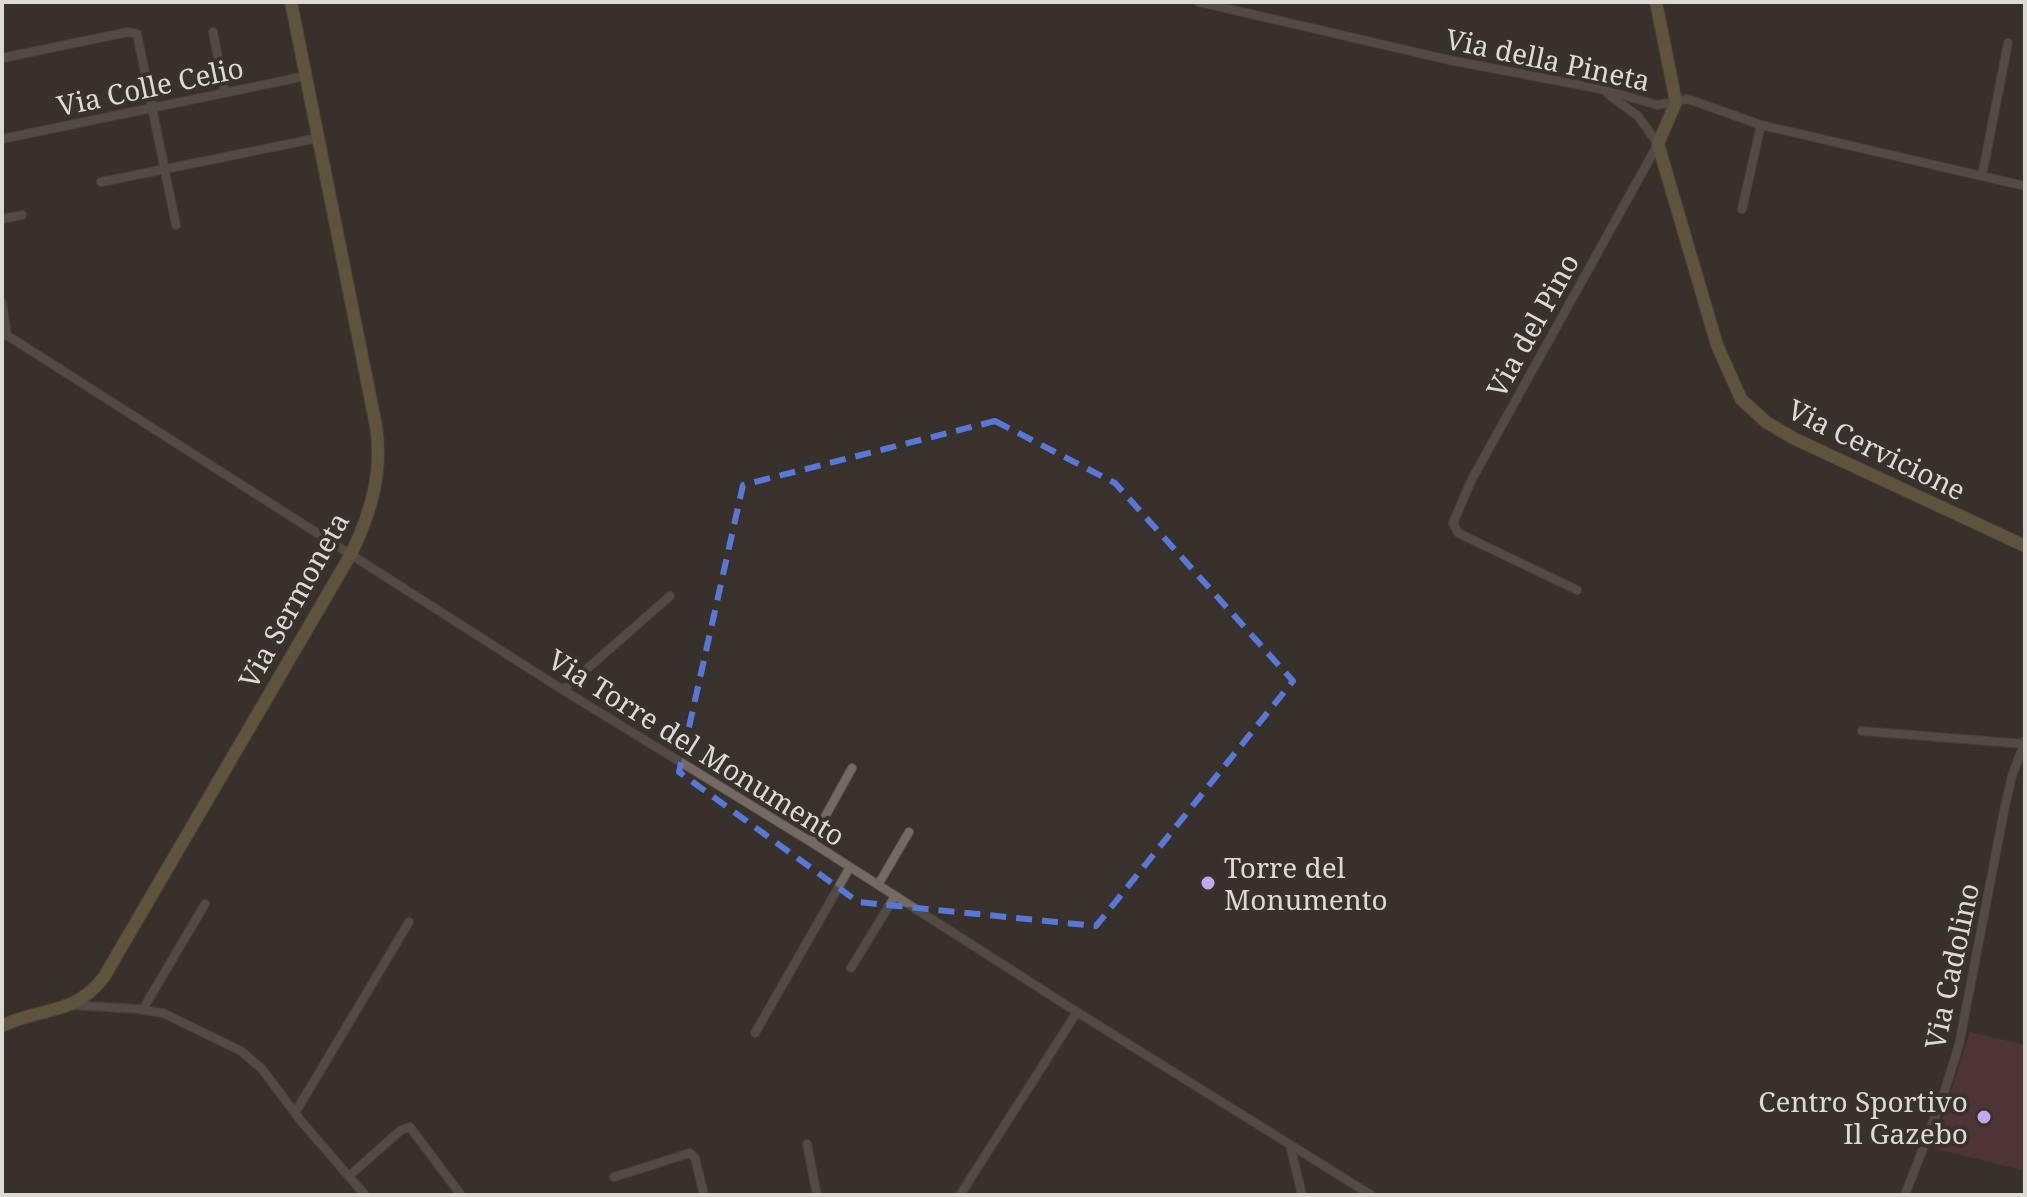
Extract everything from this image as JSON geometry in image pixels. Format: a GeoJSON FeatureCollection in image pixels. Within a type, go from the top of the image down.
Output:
{"type":"FeatureCollection","features":[{"type":"Feature","properties":{"kind":"street","name":"Via Sermoneta"},"geometry":{"type":"LineString","coordinates":[[2,1026],[70,1005],[94,989],[111,967],[351,554],[373,498],[379,449],[291,2]]}},
{"type":"Feature","properties":{"kind":"street","name":"Via della Pineta"},"geometry":{"type":"LineString","coordinates":[[1199,2],[1449,60],[1601,89],[1658,105],[1688,99],[1761,125],[2025,186]]}},
{"type":"Feature","properties":{"kind":"street"},"geometry":{"type":"LineString","coordinates":[[1656,2],[1676,102],[1658,144]]}},
{"type":"Feature","properties":{"kind":"street"},"geometry":{"type":"LineString","coordinates":[[2,58],[133,31],[139,38],[176,225]]}},
{"type":"Feature","properties":{"kind":"street"},"geometry":{"type":"LineString","coordinates":[[213,32],[225,93]]}},
{"type":"Feature","properties":{"kind":"street"},"geometry":{"type":"LineString","coordinates":[[1982,176],[2008,43]]}},
{"type":"Feature","properties":{"kind":"street","name":"Via Colle Celio"},"geometry":{"type":"LineString","coordinates":[[2,139],[306,76]]}},
{"type":"Feature","properties":{"kind":"street","name":"Via Cervicione"},"geometry":{"type":"LineString","coordinates":[[1601,89],[1638,116],[1658,144],[1717,345],[1732,383],[1745,404],[1766,422],[1793,438],[2025,546]]}},
{"type":"Feature","properties":{"kind":"street"},"geometry":{"type":"LineString","coordinates":[[1742,209],[1761,125]]}},
{"type":"Feature","properties":{"kind":"street"},"geometry":{"type":"LineString","coordinates":[[101,182],[318,138]]}},
{"type":"Feature","properties":{"kind":"street","name":"Via del Pino"},"geometry":{"type":"LineString","coordinates":[[1577,590],[1454,530],[1455,514],[1658,144]]}},
{"type":"Feature","properties":{"kind":"street"},"geometry":{"type":"LineString","coordinates":[[2,219],[22,215]]}},
{"type":"Feature","properties":{"kind":"street"},"geometry":{"type":"LineString","coordinates":[[2,303],[5,334]]}},
{"type":"Feature","properties":{"kind":"street","name":"Via Torre del Monumento"},"geometry":{"type":"LineString","coordinates":[[5,334],[563,690],[811,842],[1371,1195]]}},
{"type":"Feature","properties":{"kind":"street"},"geometry":{"type":"LineString","coordinates":[[563,690],[670,596]]}},
{"type":"Feature","properties":{"kind":"street"},"geometry":{"type":"LineString","coordinates":[[1862,731],[2025,743]]}},
{"type":"Feature","properties":{"kind":"street","name":"Via Cadolino"},"geometry":{"type":"LineString","coordinates":[[1905,1195],[1959,1045],[2004,811],[2012,776],[2025,743]]}},
{"type":"Feature","properties":{"kind":"street"},"geometry":{"type":"LineString","coordinates":[[811,842],[852,768]]}},
{"type":"Feature","properties":{"kind":"street"},"geometry":{"type":"LineString","coordinates":[[878,885],[909,832]]}},
{"type":"Feature","properties":{"kind":"street"},"geometry":{"type":"LineString","coordinates":[[755,1033],[850,867]]}},
{"type":"Feature","properties":{"kind":"street"},"geometry":{"type":"LineString","coordinates":[[851,968],[895,896]]}},
{"type":"Feature","properties":{"kind":"street"},"geometry":{"type":"LineString","coordinates":[[143,1009],[205,904]]}},
{"type":"Feature","properties":{"kind":"street"},"geometry":{"type":"LineString","coordinates":[[295,1113],[409,922]]}},
{"type":"Feature","properties":{"kind":"street"},"geometry":{"type":"LineString","coordinates":[[70,1005],[143,1009],[172,1016],[241,1051],[262,1069],[365,1195]]}},
{"type":"Feature","properties":{"kind":"street"},"geometry":{"type":"LineString","coordinates":[[960,1195],[1077,1012]]}},
{"type":"Feature","properties":{"kind":"street"},"geometry":{"type":"LineString","coordinates":[[349,1176],[401,1130],[410,1127],[461,1195]]}},
{"type":"Feature","properties":{"kind":"street"},"geometry":{"type":"LineString","coordinates":[[807,1144],[817,1195]]}},
{"type":"Feature","properties":{"kind":"street"},"geometry":{"type":"LineString","coordinates":[[1290,1145],[1302,1195]]}},
{"type":"Feature","properties":{"kind":"street"},"geometry":{"type":"LineString","coordinates":[[614,1177],[690,1153],[695,1158],[704,1195]]}},
{"type":"Feature","properties":{"kind":"highlighted area"},"geometry":{"type":"Polygon","coordinates":[[[995,421],[1115,483],[1293,681],[1096,926],[858,902],[679,772],[743,485],[995,421]]]}},
{"type":"Feature","properties":{"kind":"shaded area","name":"Centro Sportivo Il Gazebo"},"geometry":{"type":"Polygon","coordinates":[[[1970,1032],[2025,1045],[2025,1171],[1933,1148],[1970,1032]]]}},
{"type":"Feature","properties":{"kind":"place","name":"Torre del Monumento"},"geometry":{"type":"Point","coordinates":[1208,883]}},
{"type":"Feature","properties":{"kind":"place","name":"Centro Sportivo Il Gazebo"},"geometry":{"type":"Point","coordinates":[1984,1117]}}]}
